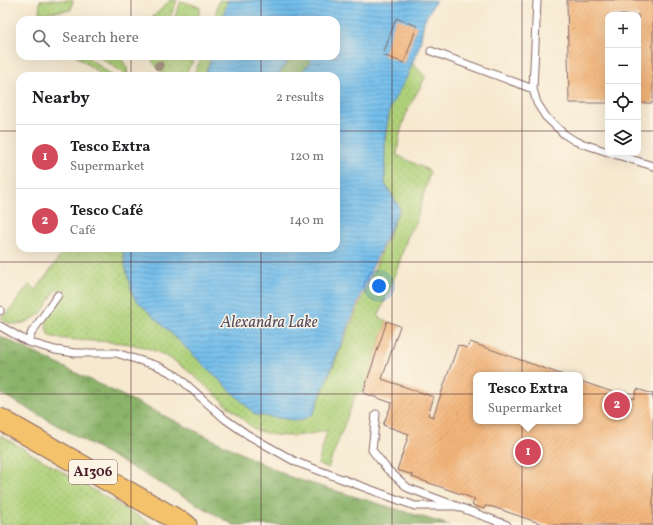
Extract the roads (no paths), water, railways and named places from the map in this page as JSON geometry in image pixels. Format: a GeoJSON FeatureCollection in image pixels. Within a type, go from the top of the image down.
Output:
{"type":"FeatureCollection","features":[{"type":"Feature","properties":{"kind":"main road","name":"A1306"},"geometry":{"type":"LineString","coordinates":[[0,418],[186,525]]}},
{"type":"Feature","properties":{"kind":"lane"},"geometry":{"type":"LineString","coordinates":[[537,0],[533,89],[537,103],[554,127],[575,141],[605,152]]}},
{"type":"Feature","properties":{"kind":"lane"},"geometry":{"type":"LineString","coordinates":[[431,51],[533,89]]}},
{"type":"Feature","properties":{"kind":"lane"},"geometry":{"type":"LineString","coordinates":[[619,156],[653,166]]}},
{"type":"Feature","properties":{"kind":"lane"},"geometry":{"type":"LineString","coordinates":[[28,342],[32,332],[58,295]]}},
{"type":"Feature","properties":{"kind":"lane"},"geometry":{"type":"LineString","coordinates":[[0,326],[28,342],[55,350],[75,353],[116,353],[158,366],[177,376],[225,419],[242,431],[296,462],[415,506],[454,506]]}},
{"type":"Feature","properties":{"kind":"lane"},"geometry":{"type":"LineString","coordinates":[[376,414],[372,450],[387,469],[408,488],[507,525]]}},
{"type":"Feature","properties":{"kind":"water","name":"Alexandra Lake"},"geometry":{"type":"Polygon","coordinates":[[[228,0],[436,0],[424,21],[420,44],[407,77],[390,107],[385,139],[385,184],[400,208],[371,270],[313,414],[300,421],[256,415],[134,298],[126,270],[123,252],[340,252],[340,72],[302,72],[310,63],[310,60],[340,60],[340,16],[223,16],[228,0]]]}},
{"type":"Feature","properties":{"kind":"water"},"geometry":{"type":"Polygon","coordinates":[[[210,60],[289,60],[280,72],[206,72],[210,60]]]}},
{"type":"Feature","properties":{"kind":"place","name":"Tesco Café"},"geometry":{"type":"Point","coordinates":[617,405]}},
{"type":"Feature","properties":{"kind":"place","name":"Tesco Extra"},"geometry":{"type":"Point","coordinates":[528,452]}}]}
